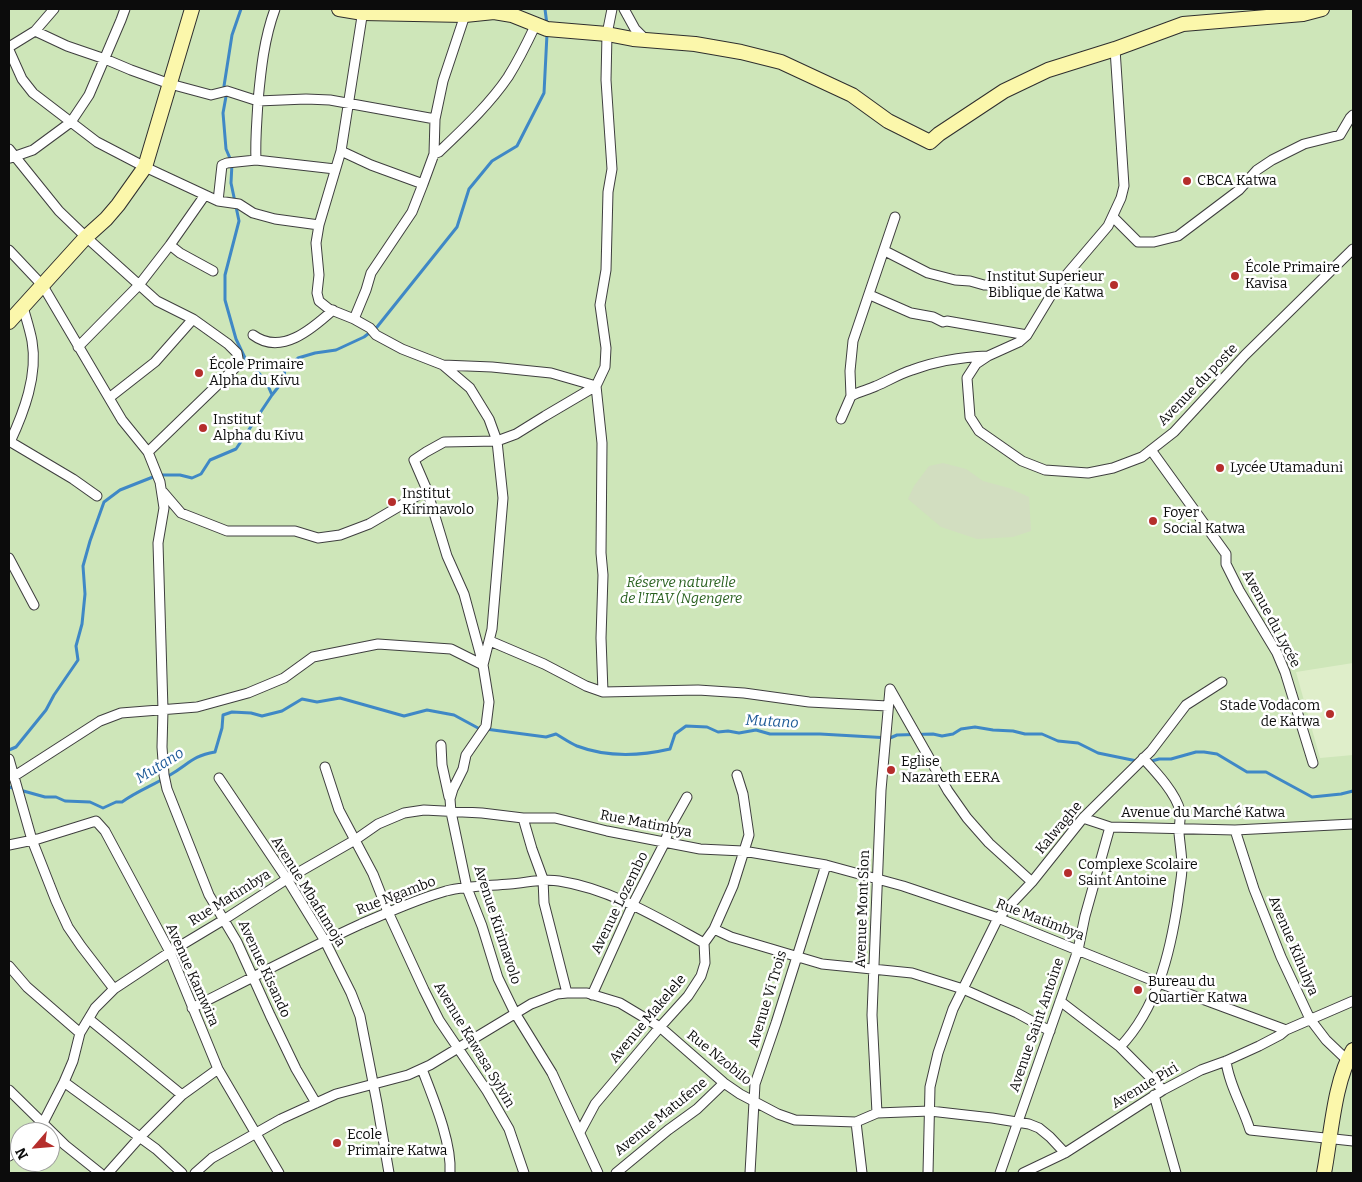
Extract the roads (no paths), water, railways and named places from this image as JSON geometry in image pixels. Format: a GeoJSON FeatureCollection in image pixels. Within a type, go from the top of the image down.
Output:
{"type":"FeatureCollection","features":[{"type":"Feature","properties":{"kind":"street"},"geometry":{"type":"LineString","coordinates":[[54,9],[35,31],[9,49],[22,79],[34,93],[97,142],[205,195],[218,201],[239,204],[254,213],[275,219],[319,225]]}},
{"type":"Feature","properties":{"kind":"street"},"geometry":{"type":"LineString","coordinates":[[125,9],[89,95],[71,122],[33,150],[11,154],[59,211],[138,284],[157,300],[213,333],[236,353],[239,364],[148,452]]}},
{"type":"Feature","properties":{"kind":"street"},"geometry":{"type":"LineString","coordinates":[[9,322],[86,237],[118,205],[145,167],[191,9]]}},
{"type":"Feature","properties":{"kind":"street"},"geometry":{"type":"LineString","coordinates":[[256,160],[255,137],[263,49],[275,9]]}},
{"type":"Feature","properties":{"kind":"street"},"geometry":{"type":"LineString","coordinates":[[339,9],[363,11],[494,12],[512,15],[538,27],[557,31],[607,34],[741,52],[781,62],[852,95],[888,121],[930,142],[939,134],[1004,92],[1048,70],[1115,49],[1183,24],[1303,14],[1322,9]]}},
{"type":"Feature","properties":{"kind":"street"},"geometry":{"type":"LineString","coordinates":[[603,692],[601,638],[603,575],[601,553],[602,443],[596,386],[605,367],[606,348],[600,305],[606,270],[608,192],[612,169],[606,80],[607,34],[612,9]]}},
{"type":"Feature","properties":{"kind":"street"},"geometry":{"type":"LineString","coordinates":[[624,9],[635,29],[646,40]]}},
{"type":"Feature","properties":{"kind":"street"},"geometry":{"type":"LineString","coordinates":[[363,11],[341,151],[319,225],[316,242],[319,275],[317,293],[319,301],[416,355],[443,365],[492,367],[551,373],[596,386]]}},
{"type":"Feature","properties":{"kind":"street"},"geometry":{"type":"LineString","coordinates":[[354,319],[371,273],[412,212],[434,154],[435,119],[442,81],[465,12]]}},
{"type":"Feature","properties":{"kind":"street"},"geometry":{"type":"LineString","coordinates":[[434,154],[439,152],[457,135],[497,91],[538,27]]}},
{"type":"Feature","properties":{"kind":"street"},"geometry":{"type":"LineString","coordinates":[[35,31],[67,46],[130,70],[170,84],[211,95],[227,91],[258,102],[306,99],[330,100],[435,119]]}},
{"type":"Feature","properties":{"kind":"street","name":"Avenue du poste"},"geometry":{"type":"LineString","coordinates":[[1115,49],[1124,186],[1113,217],[1108,226],[1056,287],[1028,334],[1019,342],[988,356],[976,364],[967,378],[970,417],[979,430],[1022,461],[1045,470],[1088,473],[1113,468],[1142,458],[1174,432],[1245,355],[1353,249]]}},
{"type":"Feature","properties":{"kind":"street"},"geometry":{"type":"LineString","coordinates":[[1113,217],[1138,242],[1154,242],[1178,236],[1239,190],[1257,170],[1304,144],[1340,135],[1353,115]]}},
{"type":"Feature","properties":{"kind":"street"},"geometry":{"type":"LineString","coordinates":[[341,151],[371,165],[423,184]]}},
{"type":"Feature","properties":{"kind":"street"},"geometry":{"type":"LineString","coordinates":[[218,201],[222,165],[256,160],[335,169]]}},
{"type":"Feature","properties":{"kind":"street"},"geometry":{"type":"LineString","coordinates":[[78,347],[138,284],[170,245],[205,195]]}},
{"type":"Feature","properties":{"kind":"street"},"geometry":{"type":"LineString","coordinates":[[841,419],[851,396],[850,371],[853,341],[895,217]]}},
{"type":"Feature","properties":{"kind":"street"},"geometry":{"type":"LineString","coordinates":[[170,245],[180,253],[213,271]]}},
{"type":"Feature","properties":{"kind":"street"},"geometry":{"type":"LineString","coordinates":[[9,250],[43,286],[122,420],[148,452],[161,486],[169,500],[181,513],[226,531],[295,531],[318,538],[340,535],[369,524],[427,490]]}},
{"type":"Feature","properties":{"kind":"street"},"geometry":{"type":"LineString","coordinates":[[885,251],[928,272],[955,280],[970,281],[984,285],[1008,284]]}},
{"type":"Feature","properties":{"kind":"street"},"geometry":{"type":"LineString","coordinates":[[870,295],[911,313],[933,317],[943,322],[947,321],[1028,334]]}},
{"type":"Feature","properties":{"kind":"street"},"geometry":{"type":"LineString","coordinates":[[23,307],[32,343],[32,375],[19,422],[9,442],[73,479],[97,496]]}},
{"type":"Feature","properties":{"kind":"street"},"geometry":{"type":"LineString","coordinates":[[253,335],[261,341],[272,343],[296,338],[314,328],[333,310]]}},
{"type":"Feature","properties":{"kind":"street"},"geometry":{"type":"LineString","coordinates":[[109,398],[155,362],[193,320]]}},
{"type":"Feature","properties":{"kind":"street"},"geometry":{"type":"LineString","coordinates":[[851,396],[929,364],[966,357],[988,356]]}},
{"type":"Feature","properties":{"kind":"street","name":"Avenue Kirimavolo"},"geometry":{"type":"LineString","coordinates":[[443,365],[470,388],[489,419],[497,440],[503,498],[490,641],[483,665],[489,702],[486,726],[466,755],[463,769],[450,800],[451,812],[467,888],[482,926],[498,978],[515,1013],[552,1073],[598,1173]]}},
{"type":"Feature","properties":{"kind":"street"},"geometry":{"type":"LineString","coordinates":[[483,665],[464,594],[447,556],[427,490],[414,460],[444,442],[497,440],[516,434],[596,386]]}},
{"type":"Feature","properties":{"kind":"street","name":"Avenue du Lycée"},"geometry":{"type":"LineString","coordinates":[[1151,450],[1226,554],[1226,564],[1255,619],[1277,653],[1285,672],[1313,763]]}},
{"type":"Feature","properties":{"kind":"street"},"geometry":{"type":"LineString","coordinates":[[161,486],[164,508],[158,543],[163,710]]}},
{"type":"Feature","properties":{"kind":"street"},"geometry":{"type":"LineString","coordinates":[[9,558],[34,606]]}},
{"type":"Feature","properties":{"kind":"street"},"geometry":{"type":"LineString","coordinates":[[490,641],[544,664],[586,686],[603,692],[698,690],[744,693],[808,702],[888,706]]}},
{"type":"Feature","properties":{"kind":"street"},"geometry":{"type":"LineString","coordinates":[[13,776],[100,721],[121,713],[197,707],[248,693],[284,678],[313,657],[378,644],[451,649],[483,665]]}},
{"type":"Feature","properties":{"kind":"street","name":"Kalwaghe"},"geometry":{"type":"LineString","coordinates":[[928,1173],[930,1087],[938,1053],[953,1009],[998,918],[1032,882],[1083,818],[1151,751],[1186,706],[1222,682]]}},
{"type":"Feature","properties":{"kind":"street","name":"Avenue Mont Sion"},"geometry":{"type":"LineString","coordinates":[[877,1113],[872,1015],[881,790],[890,689],[948,790],[967,818],[989,842],[1032,882]]}},
{"type":"Feature","properties":{"kind":"street","name":"Avenue Kisando"},"geometry":{"type":"LineString","coordinates":[[163,710],[162,747],[167,789],[209,895],[225,919],[254,977],[273,1023],[316,1104]]}},
{"type":"Feature","properties":{"kind":"street"},"geometry":{"type":"LineString","coordinates":[[441,745],[442,765],[450,800]]}},
{"type":"Feature","properties":{"kind":"street"},"geometry":{"type":"LineString","coordinates":[[1120,1047],[1133,1033],[1142,1019],[1152,1002],[1159,984],[1174,927],[1182,869],[1179,829],[1180,811],[1166,784],[1143,758]]}},
{"type":"Feature","properties":{"kind":"street"},"geometry":{"type":"LineString","coordinates":[[9,759],[32,840],[68,927],[114,989]]}},
{"type":"Feature","properties":{"kind":"street","name":"Avenue Kawasa Sylvin"},"geometry":{"type":"LineString","coordinates":[[325,767],[339,810],[374,874],[388,912],[439,1020],[487,1091],[509,1129],[524,1173]]}},
{"type":"Feature","properties":{"kind":"street"},"geometry":{"type":"LineString","coordinates":[[704,943],[714,930],[733,886],[749,835],[743,794],[737,775]]}},
{"type":"Feature","properties":{"kind":"street","name":"Avenue Mbafumoja"},"geometry":{"type":"LineString","coordinates":[[219,778],[287,879],[325,941],[351,993],[360,1016],[389,1173]]}},
{"type":"Feature","properties":{"kind":"street","name":"Avenue Lozembo"},"geometry":{"type":"LineString","coordinates":[[592,994],[633,904],[686,797]]}},
{"type":"Feature","properties":{"kind":"street","name":"Rue Matimbya"},"geometry":{"type":"LineString","coordinates":[[44,1122],[73,1061],[80,1033],[95,1008],[114,989],[170,952],[378,824],[404,813],[424,810],[482,813],[523,818],[554,818],[606,831],[700,849],[743,851],[826,865],[903,886],[998,918],[1159,984],[1286,1030]]}},
{"type":"Feature","properties":{"kind":"street"},"geometry":{"type":"LineString","coordinates":[[523,818],[542,880],[544,903],[567,993]]}},
{"type":"Feature","properties":{"kind":"street","name":"Avenue du Marché Katwa"},"geometry":{"type":"LineString","coordinates":[[1083,818],[1110,827],[1179,829],[1235,830],[1353,824]]}},
{"type":"Feature","properties":{"kind":"street","name":"Avenue Kamwira"},"geometry":{"type":"LineString","coordinates":[[32,840],[96,821],[105,831],[170,952],[218,1069],[279,1173]]}},
{"type":"Feature","properties":{"kind":"street","name":"Avenue Saint Antoine"},"geometry":{"type":"LineString","coordinates":[[1000,1173],[1078,950],[1085,916],[1110,827]]}},
{"type":"Feature","properties":{"kind":"street","name":"Avenue Kihuhya"},"geometry":{"type":"LineString","coordinates":[[1235,830],[1254,889],[1281,957],[1310,1019],[1326,1040],[1350,1055]]}},
{"type":"Feature","properties":{"kind":"street"},"geometry":{"type":"LineString","coordinates":[[9,845],[32,840]]}},
{"type":"Feature","properties":{"kind":"street","name":"Avenue Vi Trois"},"geometry":{"type":"LineString","coordinates":[[750,1173],[755,1084],[826,865]]}},
{"type":"Feature","properties":{"kind":"street","name":"Rue Ngambo"},"geometry":{"type":"LineString","coordinates":[[192,1008],[325,941],[388,912],[421,898],[467,888],[542,880],[559,881],[633,904],[704,943]]}},
{"type":"Feature","properties":{"kind":"street"},"geometry":{"type":"LineString","coordinates":[[714,930],[796,958],[822,964],[912,973],[963,989],[1050,1031]]}},
{"type":"Feature","properties":{"kind":"street","name":"Avenue Makelele"},"geometry":{"type":"LineString","coordinates":[[580,1132],[595,1104],[688,996],[701,976],[705,963],[704,943]]}},
{"type":"Feature","properties":{"kind":"street"},"geometry":{"type":"LineString","coordinates":[[9,966],[27,987],[80,1033]]}},
{"type":"Feature","properties":{"kind":"street","name":"Rue Nzobilo"},"geometry":{"type":"LineString","coordinates":[[195,1173],[212,1158],[280,1119],[336,1094],[422,1069],[531,1004],[557,994],[567,993],[587,993],[620,1003],[660,1027],[724,1083],[740,1094],[778,1114],[795,1120],[856,1122],[877,1113],[930,1111],[1029,1124],[1039,1128],[1065,1153]]}},
{"type":"Feature","properties":{"kind":"street"},"geometry":{"type":"LineString","coordinates":[[1060,1001],[1120,1047],[1163,1090]]}},
{"type":"Feature","properties":{"kind":"street"},"geometry":{"type":"LineString","coordinates":[[1286,1030],[1353,1001]]}},
{"type":"Feature","properties":{"kind":"street"},"geometry":{"type":"LineString","coordinates":[[89,1019],[182,1095]]}},
{"type":"Feature","properties":{"kind":"street","name":"Avenue Piri"},"geometry":{"type":"LineString","coordinates":[[1023,1173],[1065,1153],[1163,1090],[1201,1070],[1259,1046],[1286,1030]]}},
{"type":"Feature","properties":{"kind":"street"},"geometry":{"type":"LineString","coordinates":[[1324,1173],[1337,1098],[1350,1055]]}},
{"type":"Feature","properties":{"kind":"street"},"geometry":{"type":"LineString","coordinates":[[1226,1061],[1228,1076],[1241,1103],[1250,1130],[1353,1141]]}},
{"type":"Feature","properties":{"kind":"street"},"geometry":{"type":"LineString","coordinates":[[108,1173],[140,1137],[182,1095],[218,1069]]}},
{"type":"Feature","properties":{"kind":"street"},"geometry":{"type":"LineString","coordinates":[[422,1069],[446,1140],[450,1173]]}},
{"type":"Feature","properties":{"kind":"street"},"geometry":{"type":"LineString","coordinates":[[64,1082],[156,1149],[182,1173]]}},
{"type":"Feature","properties":{"kind":"street","name":"Avenue Matufene"},"geometry":{"type":"LineString","coordinates":[[616,1173],[668,1130],[697,1109],[724,1083]]}},
{"type":"Feature","properties":{"kind":"street"},"geometry":{"type":"LineString","coordinates":[[9,1090],[42,1122]]}},
{"type":"Feature","properties":{"kind":"street"},"geometry":{"type":"LineString","coordinates":[[1154,1095],[1176,1173]]}},
{"type":"Feature","properties":{"kind":"street"},"geometry":{"type":"LineString","coordinates":[[856,1122],[862,1173]]}},
{"type":"Feature","properties":{"kind":"street"},"geometry":{"type":"LineString","coordinates":[[60,1140],[100,1173]]}},
{"type":"Feature","properties":{"kind":"waterway"},"geometry":{"type":"LineString","coordinates":[[241,9],[232,35],[224,86],[227,91],[223,113],[226,149],[232,163],[231,183],[239,221],[225,275],[225,300],[236,339],[245,358],[266,381],[272,395]]}},
{"type":"Feature","properties":{"kind":"waterway"},"geometry":{"type":"LineString","coordinates":[[545,9],[547,25]]}},
{"type":"Feature","properties":{"kind":"waterway"},"geometry":{"type":"LineString","coordinates":[[9,750],[16,747],[46,710],[78,660],[76,646],[82,624],[85,594],[83,566],[104,502],[120,490],[158,475],[180,475],[192,478],[201,474],[210,460],[236,449],[283,381],[285,370],[298,358],[336,350],[364,337],[377,327],[457,227],[469,189],[492,161],[517,146],[544,93],[547,34]]}},
{"type":"Feature","properties":{"kind":"waterway","name":"Mutano"},"geometry":{"type":"LineString","coordinates":[[9,787],[45,797],[56,797],[65,801],[90,802],[103,808],[116,802],[122,802],[196,758],[215,752],[222,728],[223,715],[232,712],[251,713],[262,716],[282,711],[302,699],[317,702],[340,698],[404,716],[427,710],[454,715],[478,728],[546,737],[556,734],[577,746],[611,754],[647,753],[670,749],[675,734],[686,726],[707,727],[718,732],[739,733],[756,730],[770,734],[820,734],[890,738],[897,735],[933,734],[942,736],[953,734],[961,729],[975,727],[1025,734],[1042,734],[1058,741],[1078,743],[1098,753],[1137,761]]}},
{"type":"Feature","properties":{"kind":"waterway","name":"Mutano"},"geometry":{"type":"LineString","coordinates":[[1148,762],[1204,752],[1217,754],[1247,772],[1266,772],[1312,797],[1353,791]]}},
{"type":"Feature","properties":{"kind":"place","name":"CBCA Katwa"},"geometry":{"type":"Point","coordinates":[1187,181]}},
{"type":"Feature","properties":{"kind":"place","name":"École Primaire Kavisa"},"geometry":{"type":"Point","coordinates":[1235,276]}},
{"type":"Feature","properties":{"kind":"place","name":"Institut Superieur Biblique de Katwa"},"geometry":{"type":"Point","coordinates":[1114,285]}},
{"type":"Feature","properties":{"kind":"place","name":"École Primaire Alpha du Kivu"},"geometry":{"type":"Point","coordinates":[199,373]}},
{"type":"Feature","properties":{"kind":"place","name":"Institut Alpha du Kivu"},"geometry":{"type":"Point","coordinates":[203,428]}},
{"type":"Feature","properties":{"kind":"place","name":"Lycée Utamaduni"},"geometry":{"type":"Point","coordinates":[1220,468]}},
{"type":"Feature","properties":{"kind":"place","name":"Institut Kirimavolo"},"geometry":{"type":"Point","coordinates":[392,502]}},
{"type":"Feature","properties":{"kind":"place","name":"Foyer Social Katwa"},"geometry":{"type":"Point","coordinates":[1153,521]}},
{"type":"Feature","properties":{"kind":"place","name":"Stade Vodacom de Katwa"},"geometry":{"type":"Point","coordinates":[1330,714]}},
{"type":"Feature","properties":{"kind":"place","name":"Eglise Nazareth EERA"},"geometry":{"type":"Point","coordinates":[891,770]}},
{"type":"Feature","properties":{"kind":"place","name":"Complexe Scolaire Saint Antoine"},"geometry":{"type":"Point","coordinates":[1068,873]}},
{"type":"Feature","properties":{"kind":"place","name":"Bureau du Quartier Katwa"},"geometry":{"type":"Point","coordinates":[1138,990]}},
{"type":"Feature","properties":{"kind":"place","name":"Ecole Primaire Katwa"},"geometry":{"type":"Point","coordinates":[337,1143]}},
{"type":"Feature","properties":{"kind":"park label","name":"Réserve naturelle de l'ITAV (Ngengere"},"geometry":{"type":"Point","coordinates":[681,592]}}]}
